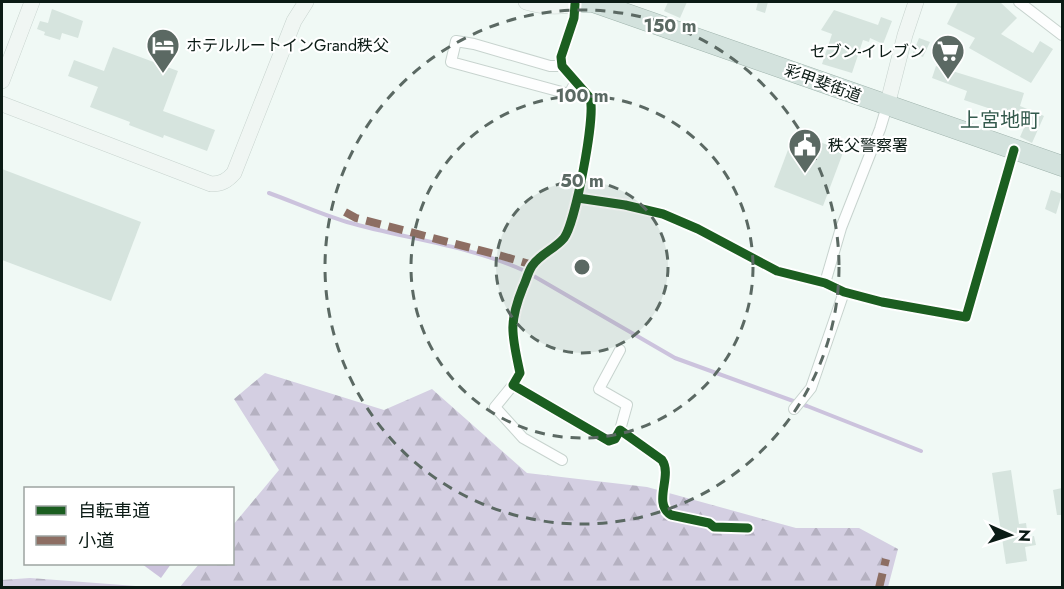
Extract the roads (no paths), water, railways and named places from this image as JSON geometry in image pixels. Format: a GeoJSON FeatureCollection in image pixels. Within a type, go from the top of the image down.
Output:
{"type":"FeatureCollection","features":[{"type":"Feature","properties":{"kind":"highway","name":"彩甲斐街道"},"geometry":{"type":"LineString","coordinates":[[579,3],[592,2],[1062,166]]}},
{"type":"Feature","properties":{"kind":"street"},"geometry":{"type":"LineString","coordinates":[[2,81],[32,2]]}},
{"type":"Feature","properties":{"kind":"street"},"geometry":{"type":"LineString","coordinates":[[2,104],[211,184],[219,184],[228,180],[234,173],[294,21],[306,2]]}},
{"type":"Feature","properties":{"kind":"street"},"geometry":{"type":"LineString","coordinates":[[526,2],[548,7],[579,3],[561,57],[562,66],[591,103],[578,198],[565,237],[532,266],[515,309],[512,324],[512,338],[520,373],[495,407],[522,438],[562,460]]}},
{"type":"Feature","properties":{"kind":"street"},"geometry":{"type":"LineString","coordinates":[[825,283],[841,228],[880,129],[916,2]]}},
{"type":"Feature","properties":{"kind":"street"},"geometry":{"type":"LineString","coordinates":[[1019,2],[1062,34]]}},
{"type":"Feature","properties":{"kind":"street"},"geometry":{"type":"LineString","coordinates":[[562,66],[550,66],[456,41],[451,62],[569,94],[575,84]]}},
{"type":"Feature","properties":{"kind":"street"},"geometry":{"type":"LineString","coordinates":[[578,198],[625,205],[663,214],[698,229],[777,271],[825,283],[844,292],[882,302],[966,317],[1014,150]]}},
{"type":"Feature","properties":{"kind":"street"},"geometry":{"type":"LineString","coordinates":[[794,410],[811,388],[844,292]]}},
{"type":"Feature","properties":{"kind":"street"},"geometry":{"type":"LineString","coordinates":[[513,385],[609,441],[615,439],[620,430],[627,405],[598,388],[620,350]]}},
{"type":"Feature","properties":{"kind":"street"},"geometry":{"type":"LineString","coordinates":[[620,430],[664,463],[663,502],[666,512],[714,526],[748,528]]}},
{"type":"Feature","properties":{"kind":"waterway"},"geometry":{"type":"LineString","coordinates":[[269,193],[347,222],[503,262],[525,271],[675,358],[921,451]]}},
{"type":"Feature","properties":{"kind":"place","name":"ホテルルートインGrand秩父"},"geometry":{"type":"Point","coordinates":[163,74]}},
{"type":"Feature","properties":{"kind":"place","name":"セブン-イレブン"},"geometry":{"type":"Point","coordinates":[948,80]}},
{"type":"Feature","properties":{"kind":"place","name":"秩父警察署"},"geometry":{"type":"Point","coordinates":[805,174]}},
{"type":"Feature","properties":{"kind":"district","name":"上宮地町"},"geometry":{"type":"Point","coordinates":[1000,120]}}]}
